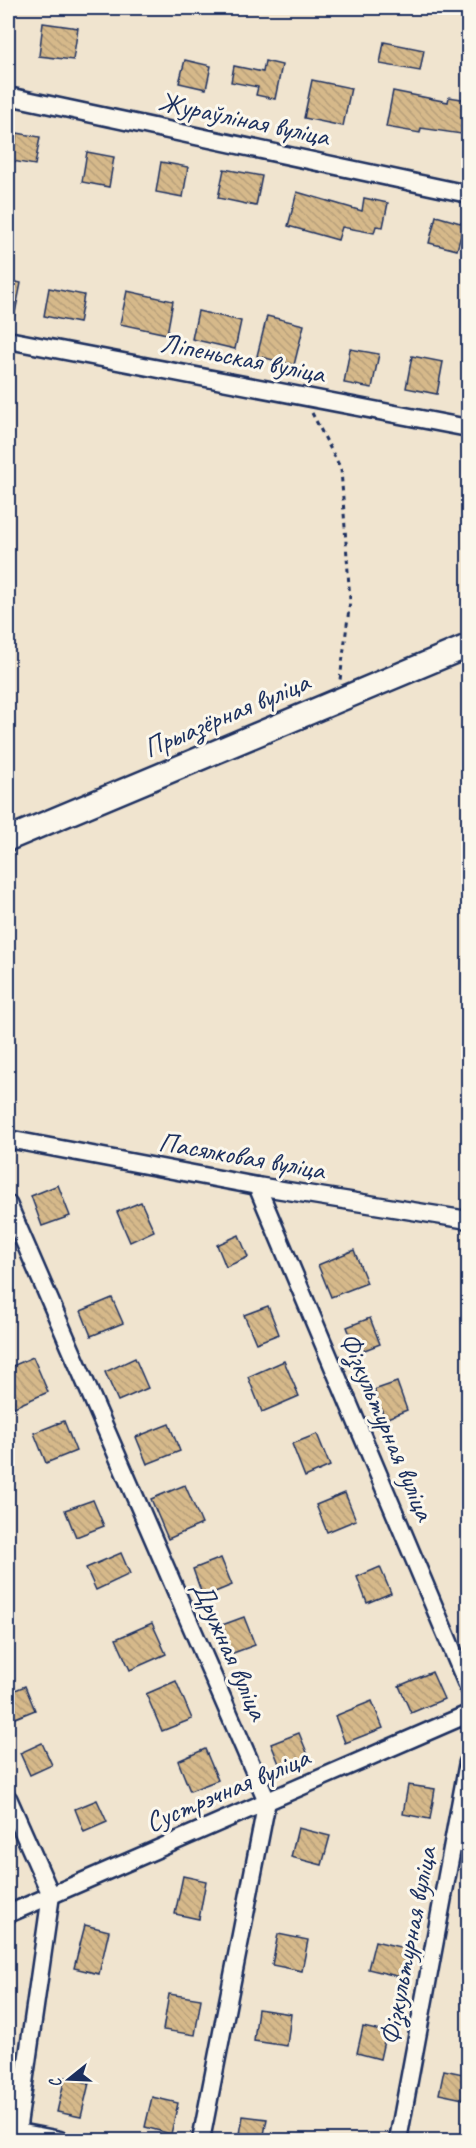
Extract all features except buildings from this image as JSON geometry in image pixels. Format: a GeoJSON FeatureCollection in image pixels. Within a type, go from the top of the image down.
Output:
{"type":"FeatureCollection","features":[{"type":"Feature","properties":{"kind":"street","name":"Жураўліная вуліца"},"geometry":{"type":"LineString","coordinates":[[8,96],[468,194]]}},
{"type":"Feature","properties":{"kind":"street","name":"Ліпеньская вуліца"},"geometry":{"type":"LineString","coordinates":[[8,340],[468,428]]}},
{"type":"Feature","properties":{"kind":"street","name":"Прыазёрная вуліца"},"geometry":{"type":"LineString","coordinates":[[8,839],[468,646]]}},
{"type":"Feature","properties":{"kind":"street","name":"Пасялковая вуліца"},"geometry":{"type":"LineString","coordinates":[[8,1139],[257,1186],[468,1220]]}},
{"type":"Feature","properties":{"kind":"street","name":"Фізкультурная вуліца"},"geometry":{"type":"LineString","coordinates":[[257,1186],[468,1687]]}},
{"type":"Feature","properties":{"kind":"street","name":"Дружная вуліца"},"geometry":{"type":"LineString","coordinates":[[8,1204],[267,1802]]}},
{"type":"Feature","properties":{"kind":"street","name":"Сустрэчная вуліца"},"geometry":{"type":"LineString","coordinates":[[8,1914],[468,1714]]}},
{"type":"Feature","properties":{"kind":"street","name":"Фізкультурная вуліца"},"geometry":{"type":"LineString","coordinates":[[398,2140],[468,1762]]}},
{"type":"Feature","properties":{"kind":"street"},"geometry":{"type":"LineString","coordinates":[[8,1797],[51,1895],[12,2131],[60,2140]]}},
{"type":"Feature","properties":{"kind":"street"},"geometry":{"type":"LineString","coordinates":[[201,2140],[267,1802]]}},
{"type":"Feature","properties":{"kind":"path"},"geometry":{"type":"LineString","coordinates":[[302,395],[341,469],[350,600],[337,700]]}}]}
